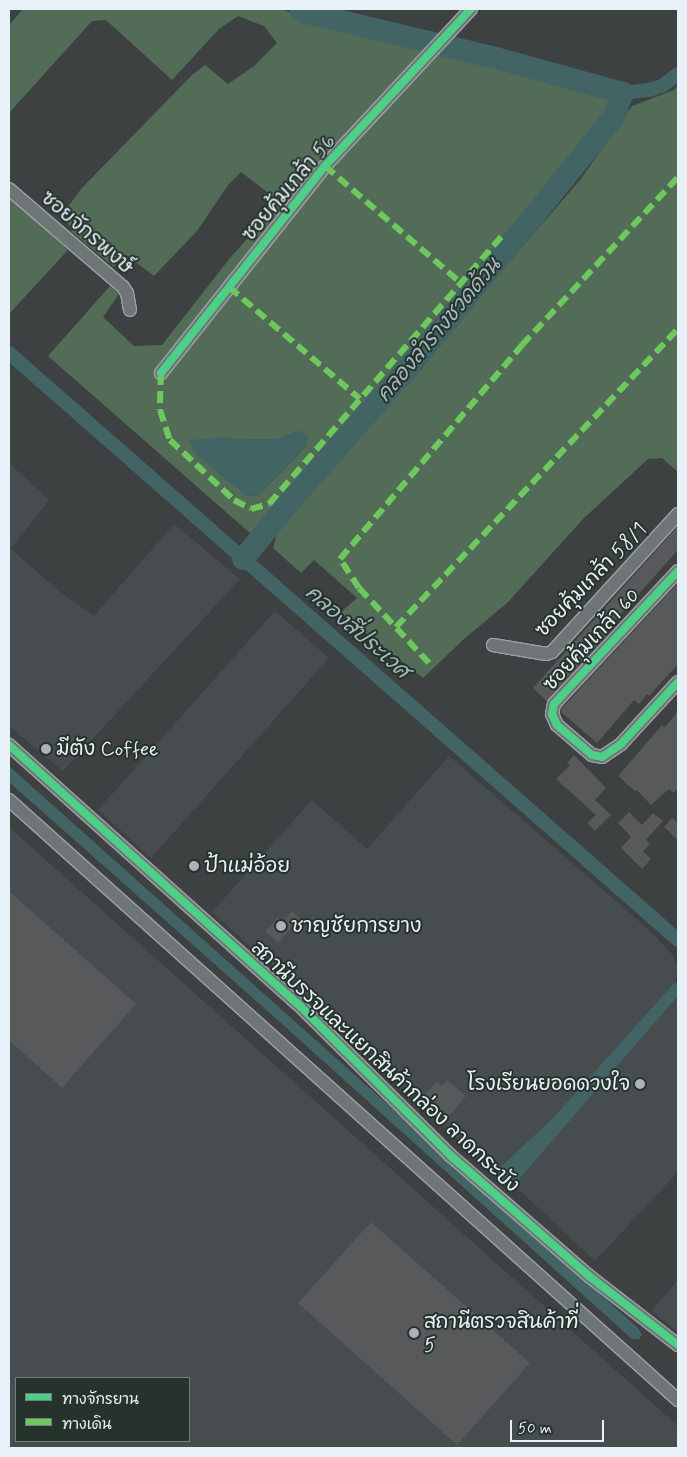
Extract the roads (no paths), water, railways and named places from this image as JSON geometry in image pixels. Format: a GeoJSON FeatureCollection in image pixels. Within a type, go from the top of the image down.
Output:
{"type":"FeatureCollection","features":[{"type":"Feature","properties":{"kind":"street","name":"ซอยคุ้มเกล้า 56"},"geometry":{"type":"LineString","coordinates":[[161,373],[325,166],[471,9]]}},
{"type":"Feature","properties":{"kind":"street","name":"ซอยจักรพงษ์"},"geometry":{"type":"LineString","coordinates":[[9,190],[123,287],[127,293],[130,310]]}},
{"type":"Feature","properties":{"kind":"street","name":"ซอยคุ้มเกล้า 58/1"},"geometry":{"type":"LineString","coordinates":[[493,645],[546,654],[552,652],[678,514]]}},
{"type":"Feature","properties":{"kind":"street","name":"ซอยคุ้มเกล้า 60"},"geometry":{"type":"LineString","coordinates":[[678,571],[554,704],[552,714],[557,725],[592,755],[602,757],[621,744],[678,682]]}},
{"type":"Feature","properties":{"kind":"street","name":"สถานีบรรจุและแยกสินค้ากล่อง ลาดกระบัง"},"geometry":{"type":"LineString","coordinates":[[9,745],[297,1003],[451,1156],[589,1276],[678,1344]]}},
{"type":"Feature","properties":{"kind":"street"},"geometry":{"type":"LineString","coordinates":[[9,800],[678,1400]]}},
{"type":"Feature","properties":{"kind":"water"},"geometry":{"type":"Polygon","coordinates":[[[299,431],[308,436],[306,446],[259,495],[248,496],[232,485],[194,452],[189,440],[222,437],[238,440],[276,439],[299,431]]]}},
{"type":"Feature","properties":{"kind":"water"},"geometry":{"type":"Polygon","coordinates":[[[9,766],[638,1328],[642,1335],[639,1339],[632,1339],[281,1023],[9,782],[9,766]]]}},
{"type":"Feature","properties":{"kind":"water"},"geometry":{"type":"Polygon","coordinates":[[[675,982],[678,985],[678,996],[514,1185],[493,1174],[553,1118],[675,982]]]}},
{"type":"Feature","properties":{"kind":"waterway","name":"คลองลำรางชวดด้วน"},"geometry":{"type":"LineString","coordinates":[[243,559],[288,504],[421,353],[549,197],[613,118],[623,93],[492,57],[307,13],[300,9]]}},
{"type":"Feature","properties":{"kind":"waterway","name":"คลองลำรางชวดด้วน"},"geometry":{"type":"LineString","coordinates":[[623,93],[649,90],[662,86],[678,74]]}},
{"type":"Feature","properties":{"kind":"waterway","name":"คลองสี่ประเวศ"},"geometry":{"type":"LineString","coordinates":[[9,353],[678,940]]}},
{"type":"Feature","properties":{"kind":"place","name":"มีตัง Coffee"},"geometry":{"type":"Point","coordinates":[46,749]}},
{"type":"Feature","properties":{"kind":"place","name":"ป้าแม่อ้อย"},"geometry":{"type":"Point","coordinates":[194,866]}},
{"type":"Feature","properties":{"kind":"place","name":"ชาญชัยการยาง"},"geometry":{"type":"Point","coordinates":[281,926]}},
{"type":"Feature","properties":{"kind":"place","name":"โรงเรียนยอดดวงใจ"},"geometry":{"type":"Point","coordinates":[640,1084]}},
{"type":"Feature","properties":{"kind":"place","name":"สถานีตรวจสินค้าที่ 5"},"geometry":{"type":"Point","coordinates":[414,1333]}}]}
